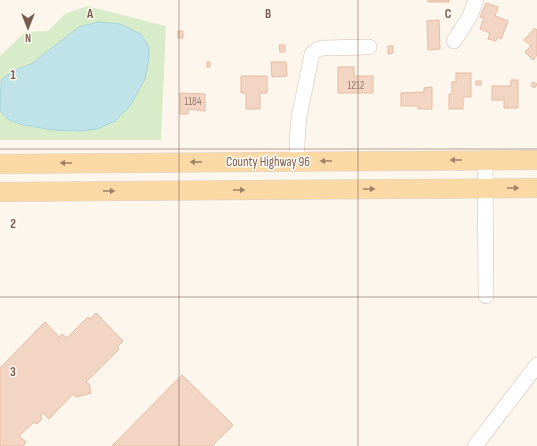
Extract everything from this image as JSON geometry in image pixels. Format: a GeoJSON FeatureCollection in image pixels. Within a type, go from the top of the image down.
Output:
{"type":"FeatureCollection","features":[{"type":"Feature","properties":{"kind":"main road","name":"County Highway 96"},"geometry":{"type":"LineString","coordinates":[[0,164],[537,160]]}},
{"type":"Feature","properties":{"kind":"main road"},"geometry":{"type":"LineString","coordinates":[[0,192],[537,188]]}},
{"type":"Feature","properties":{"kind":"street"},"geometry":{"type":"LineString","coordinates":[[454,42],[470,16],[476,0]]}},
{"type":"Feature","properties":{"kind":"street"},"geometry":{"type":"LineString","coordinates":[[297,162],[299,117],[312,54],[322,48],[369,48]]}},
{"type":"Feature","properties":{"kind":"street"},"geometry":{"type":"LineString","coordinates":[[485,160],[486,296]]}},
{"type":"Feature","properties":{"kind":"street"},"geometry":{"type":"LineString","coordinates":[[475,446],[537,364]]}},
{"type":"Feature","properties":{"kind":"green space"},"geometry":{"type":"Polygon","coordinates":[[[87,6],[166,26],[161,140],[0,140],[0,111],[9,120],[23,125],[80,131],[79,27],[31,64],[13,71],[0,80],[0,56],[25,32],[48,31],[65,14],[87,6]]]}},
{"type":"Feature","properties":{"kind":"water"},"geometry":{"type":"Polygon","coordinates":[[[98,22],[120,24],[141,34],[149,47],[149,58],[145,79],[130,106],[115,121],[97,129],[80,131],[53,130],[23,125],[9,120],[0,111],[1,80],[13,71],[31,64],[79,27],[98,22]]]}},
{"type":"Feature","properties":{"kind":"building"},"geometry":{"type":"Polygon","coordinates":[[[428,0],[449,0],[449,2],[428,2],[428,0]]]}},
{"type":"Feature","properties":{"kind":"building"},"geometry":{"type":"Polygon","coordinates":[[[486,3],[498,7],[495,16],[508,21],[501,39],[497,37],[496,41],[488,39],[490,33],[480,29],[484,18],[480,17],[486,3]]]}},
{"type":"Feature","properties":{"kind":"building"},"geometry":{"type":"Polygon","coordinates":[[[439,20],[440,49],[428,50],[427,21],[439,20]]]}},
{"type":"Feature","properties":{"kind":"building"},"geometry":{"type":"Polygon","coordinates":[[[535,28],[537,30],[537,55],[533,60],[525,52],[531,46],[524,40],[535,28]]]}},
{"type":"Feature","properties":{"kind":"building"},"geometry":{"type":"Polygon","coordinates":[[[178,31],[183,31],[183,38],[178,38],[178,31]]]}},
{"type":"Feature","properties":{"kind":"building"},"geometry":{"type":"Polygon","coordinates":[[[279,45],[285,45],[285,52],[280,52],[279,45]]]}},
{"type":"Feature","properties":{"kind":"building"},"geometry":{"type":"Polygon","coordinates":[[[388,46],[393,46],[393,53],[388,54],[388,46]]]}},
{"type":"Feature","properties":{"kind":"building"},"geometry":{"type":"Polygon","coordinates":[[[207,62],[210,62],[210,67],[207,67],[207,62]]]}},
{"type":"Feature","properties":{"kind":"building"},"geometry":{"type":"Polygon","coordinates":[[[271,62],[286,62],[287,76],[272,77],[271,62]]]}},
{"type":"Feature","properties":{"kind":"building"},"geometry":{"type":"Polygon","coordinates":[[[338,67],[354,67],[354,76],[373,76],[373,93],[338,93],[338,67]]]}},
{"type":"Feature","properties":{"kind":"building"},"geometry":{"type":"Polygon","coordinates":[[[456,73],[471,73],[471,97],[463,97],[463,109],[449,109],[449,94],[452,94],[452,82],[456,82],[456,73]]]}},
{"type":"Feature","properties":{"kind":"building"},"geometry":{"type":"Polygon","coordinates":[[[241,76],[267,76],[267,93],[260,93],[260,109],[246,109],[246,93],[241,93],[241,76]]]}},
{"type":"Feature","properties":{"kind":"building"},"geometry":{"type":"Polygon","coordinates":[[[511,80],[518,80],[518,108],[504,108],[504,100],[492,100],[492,86],[511,86],[511,80]]]}},
{"type":"Feature","properties":{"kind":"building"},"geometry":{"type":"Polygon","coordinates":[[[476,81],[481,81],[481,85],[476,85],[476,81]]]}},
{"type":"Feature","properties":{"kind":"building"},"geometry":{"type":"Polygon","coordinates":[[[533,82],[537,84],[535,88],[531,86],[533,82]]]}},
{"type":"Feature","properties":{"kind":"building"},"geometry":{"type":"Polygon","coordinates":[[[432,87],[432,109],[418,109],[418,106],[401,106],[401,93],[424,92],[424,88],[432,87]]]}},
{"type":"Feature","properties":{"kind":"building"},"geometry":{"type":"Polygon","coordinates":[[[180,93],[205,94],[205,111],[188,109],[188,114],[180,114],[180,93]]]}},
{"type":"Feature","properties":{"kind":"building"},"geometry":{"type":"Polygon","coordinates":[[[96,313],[123,341],[117,347],[119,349],[86,382],[89,384],[91,393],[76,397],[73,394],[49,419],[43,413],[40,416],[42,419],[37,424],[34,422],[19,436],[26,442],[23,446],[0,446],[0,368],[45,322],[59,337],[62,334],[67,338],[88,317],[90,319],[96,313]]]}},
{"type":"Feature","properties":{"kind":"building"},"geometry":{"type":"Polygon","coordinates":[[[182,375],[233,425],[212,446],[112,446],[182,375]]]}}]}
